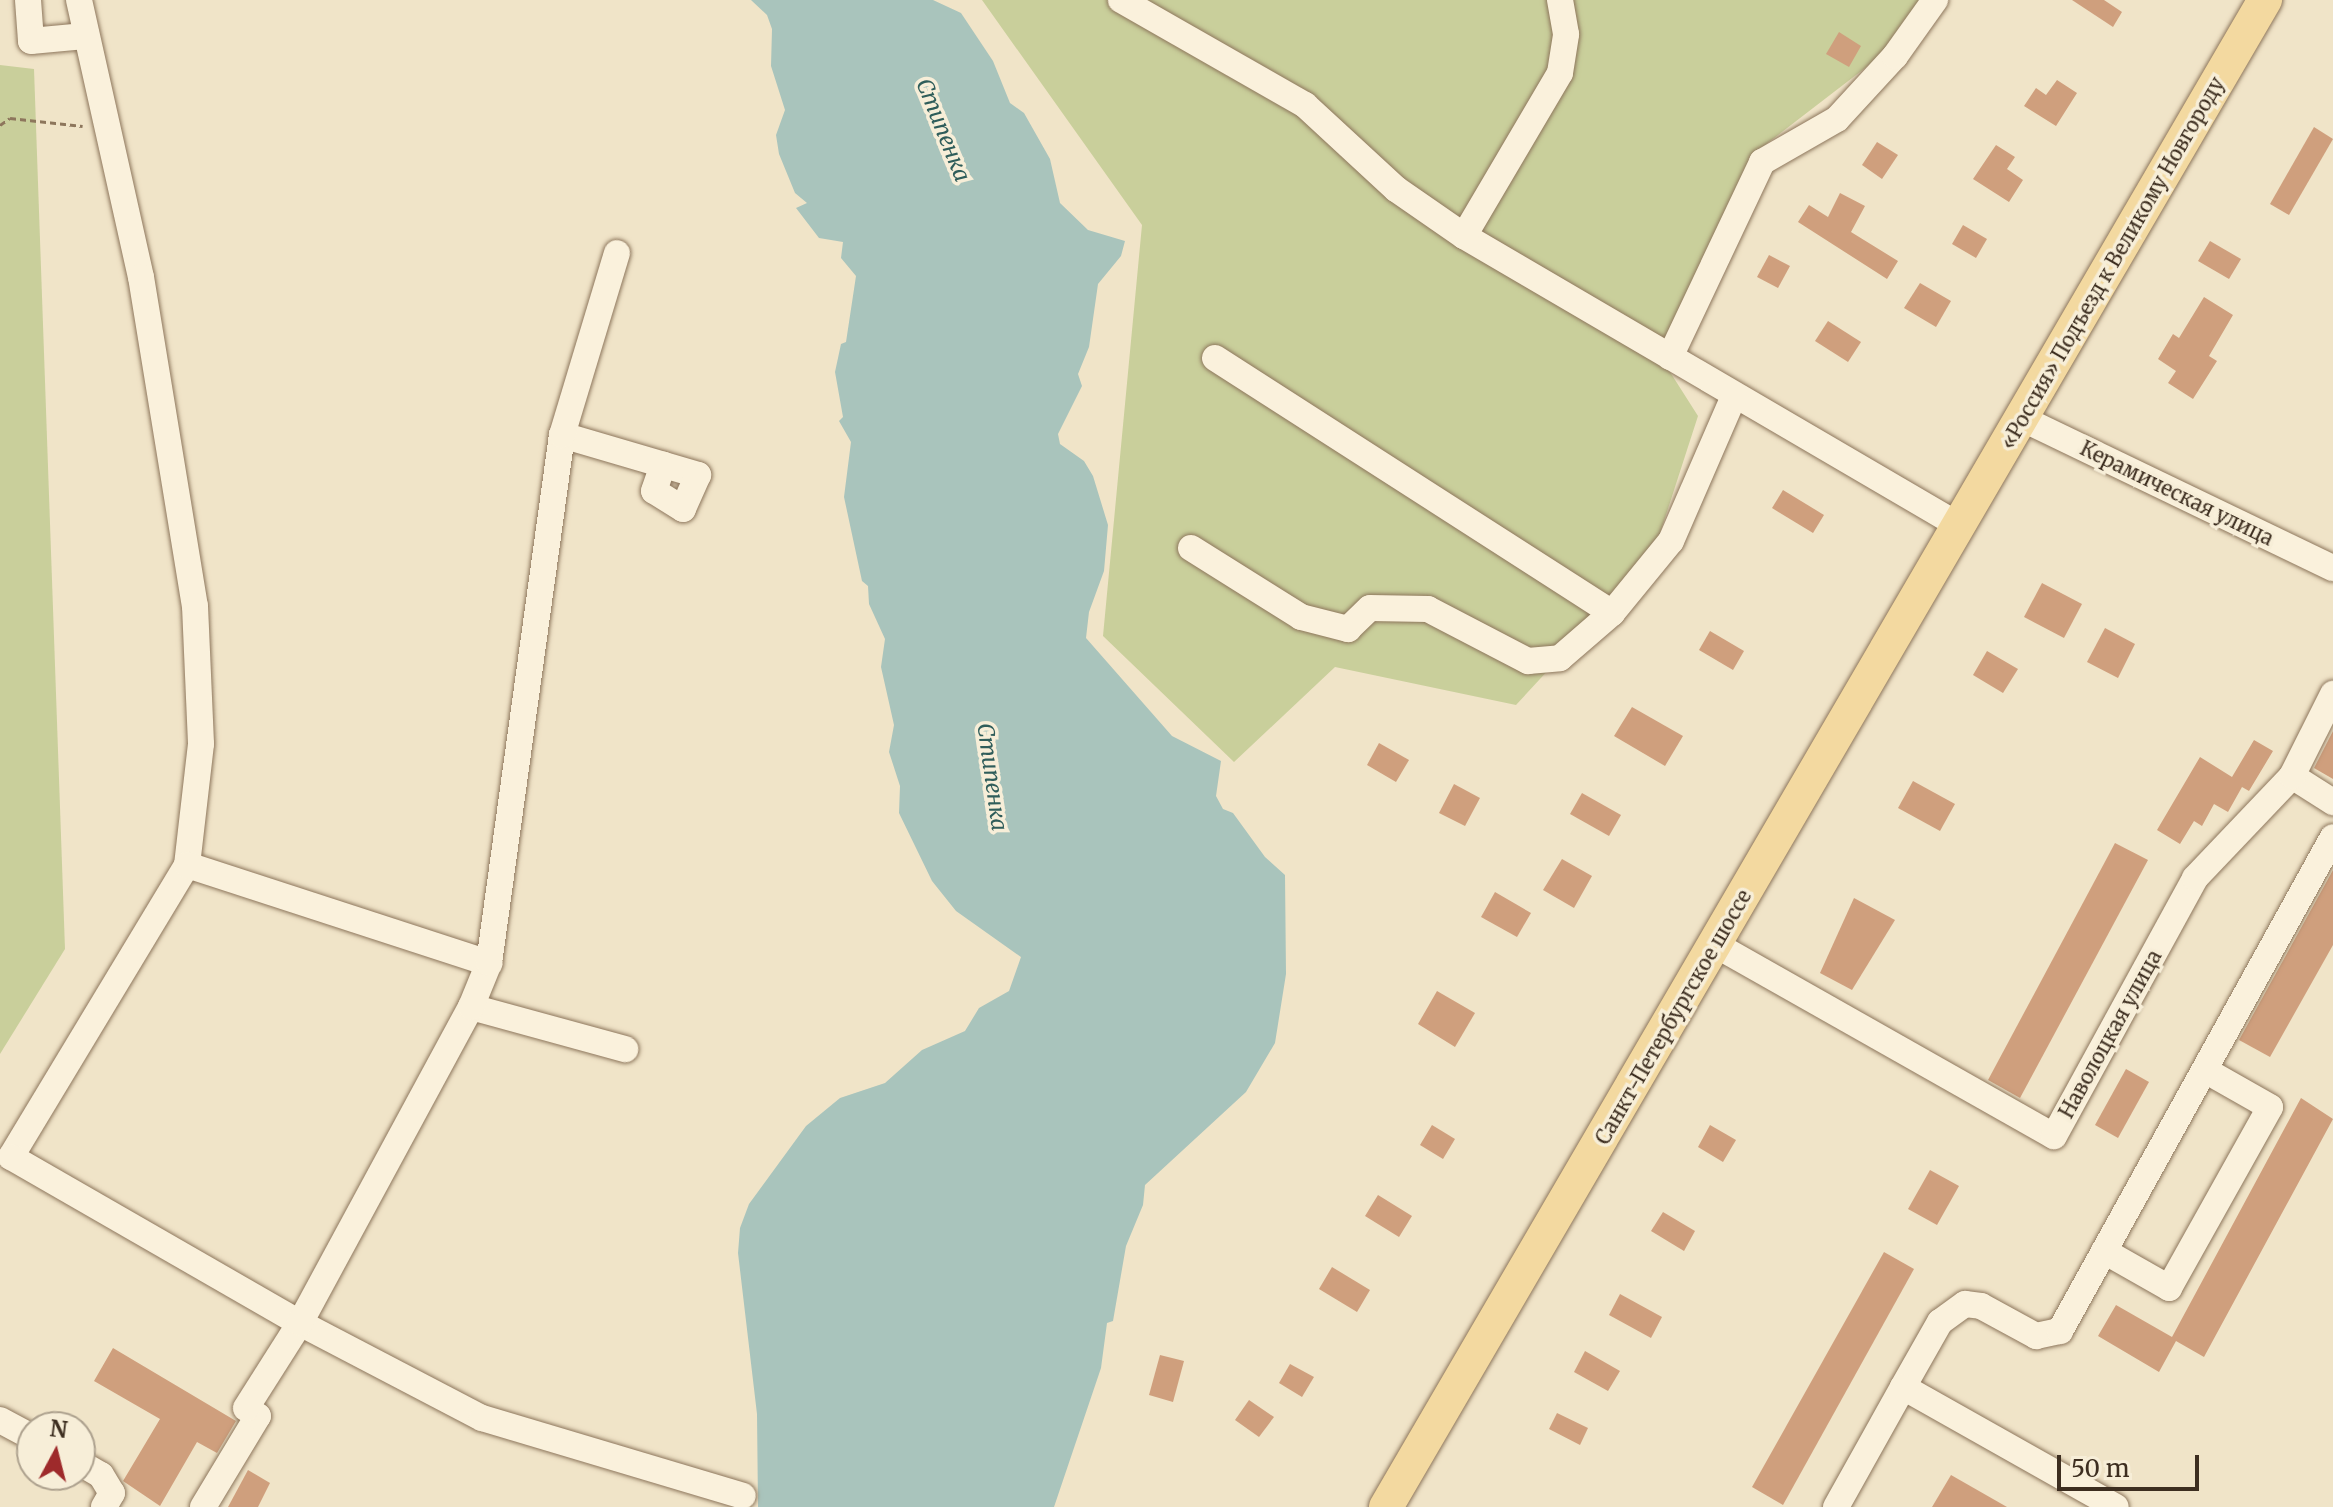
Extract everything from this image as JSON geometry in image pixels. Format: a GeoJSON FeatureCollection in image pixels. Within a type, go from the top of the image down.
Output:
{"type":"FeatureCollection","features":[{"type":"Feature","properties":{"kind":"main road","name":"«Россия» Подъезд к Великому Новгороду"},"geometry":{"type":"LineString","coordinates":[[1958,525],[2265,0]]}},
{"type":"Feature","properties":{"kind":"main road","name":"Санкт-Петербургское шоссе"},"geometry":{"type":"LineString","coordinates":[[1386,1507],[1958,525]]}},
{"type":"Feature","properties":{"kind":"street"},"geometry":{"type":"LineString","coordinates":[[28,0],[31,41],[85,36]]}},
{"type":"Feature","properties":{"kind":"street"},"geometry":{"type":"LineString","coordinates":[[79,0],[141,277],[195,606],[201,744],[187,865],[11,1157],[300,1323],[482,1418],[743,1496]]}},
{"type":"Feature","properties":{"kind":"street"},"geometry":{"type":"LineString","coordinates":[[1121,0],[1305,105],[1396,189],[1464,236],[1958,525]]}},
{"type":"Feature","properties":{"kind":"street"},"geometry":{"type":"LineString","coordinates":[[1464,236],[1560,73],[1566,34],[1560,0]]}},
{"type":"Feature","properties":{"kind":"street"},"geometry":{"type":"LineString","coordinates":[[1670,357],[1762,162],[1837,119],[1895,56],[1935,0]]}},
{"type":"Feature","properties":{"kind":"street"},"geometry":{"type":"LineString","coordinates":[[203,1507],[258,1416],[246,1408],[300,1323],[471,1007],[489,963],[562,435],[617,253]]}},
{"type":"Feature","properties":{"kind":"street"},"geometry":{"type":"LineString","coordinates":[[1215,358],[1612,613]]}},
{"type":"Feature","properties":{"kind":"street"},"geometry":{"type":"LineString","coordinates":[[1191,548],[1301,617],[1348,629],[1370,608],[1428,609],[1528,661],[1560,658],[1612,613],[1671,541],[1734,396]]}},
{"type":"Feature","properties":{"kind":"street","name":"Керамическая улица"},"geometry":{"type":"LineString","coordinates":[[2021,418],[2333,568]]}},
{"type":"Feature","properties":{"kind":"street"},"geometry":{"type":"LineString","coordinates":[[562,435],[663,465]]}},
{"type":"Feature","properties":{"kind":"street","name":"Наволоцкая улица"},"geometry":{"type":"LineString","coordinates":[[1716,945],[2054,1136],[2195,878],[2292,776],[2333,694]]}},
{"type":"Feature","properties":{"kind":"street"},"geometry":{"type":"LineString","coordinates":[[2292,776],[2333,802]]}},
{"type":"Feature","properties":{"kind":"street"},"geometry":{"type":"LineString","coordinates":[[1836,1507],[1940,1322],[1965,1304],[1981,1306],[2036,1336],[2053,1336],[2104,1251],[2333,837]]}},
{"type":"Feature","properties":{"kind":"street"},"geometry":{"type":"LineString","coordinates":[[187,865],[489,963]]}},
{"type":"Feature","properties":{"kind":"street"},"geometry":{"type":"LineString","coordinates":[[471,1007],[625,1049]]}},
{"type":"Feature","properties":{"kind":"street"},"geometry":{"type":"LineString","coordinates":[[2104,1251],[2169,1288],[2270,1107],[2205,1070]]}},
{"type":"Feature","properties":{"kind":"street"},"geometry":{"type":"LineString","coordinates":[[1903,1387],[2116,1507]]}},
{"type":"Feature","properties":{"kind":"street"},"geometry":{"type":"LineString","coordinates":[[96,1472],[112,1493],[104,1507]]}},
{"type":"Feature","properties":{"kind":"path"},"geometry":{"type":"LineString","coordinates":[[0,125],[10,118],[107,128]]}},
{"type":"Feature","properties":{"kind":"green space"},"geometry":{"type":"Polygon","coordinates":[[[982,0],[1922,0],[1895,45],[1765,145],[1663,361],[1698,416],[1652,558],[1516,705],[1335,667],[1234,762],[1103,636],[1142,225],[982,0]]]}},
{"type":"Feature","properties":{"kind":"green space"},"geometry":{"type":"Polygon","coordinates":[[[0,65],[34,69],[65,949],[0,1054],[0,65]]]}},
{"type":"Feature","properties":{"kind":"water","name":"Стипенка"},"geometry":{"type":"Polygon","coordinates":[[[751,0],[933,0],[961,13],[993,61],[1010,103],[1024,113],[1050,159],[1060,203],[1088,230],[1125,241],[1121,256],[1098,284],[1089,347],[1078,374],[1082,386],[1058,434],[1060,444],[1084,461],[1093,476],[1108,525],[1104,571],[1089,612],[1086,638],[1172,736],[1221,761],[1216,796],[1223,809],[1233,813],[1265,857],[1285,875],[1286,974],[1275,1043],[1246,1092],[1145,1185],[1143,1205],[1126,1246],[1113,1321],[1107,1323],[1101,1368],[1054,1507],[758,1507],[757,1414],[738,1253],[740,1228],[749,1204],[806,1126],[840,1098],[885,1083],[922,1050],[965,1031],[979,1008],[1009,991],[1021,957],[956,911],[932,881],[899,813],[900,786],[889,752],[894,725],[881,667],[885,639],[869,604],[868,586],[862,581],[844,497],[851,442],[839,421],[843,417],[835,372],[841,344],[846,342],[856,276],[841,258],[843,242],[819,238],[796,208],[807,203],[795,193],[779,154],[776,135],[785,110],[771,66],[772,29],[767,15],[751,0]]]}},
{"type":"Feature","properties":{"kind":"building"},"geometry":{"type":"Polygon","coordinates":[[[2072,0],[2104,0],[2122,12],[2113,27],[2072,0]]]}},
{"type":"Feature","properties":{"kind":"building"},"geometry":{"type":"Polygon","coordinates":[[[1839,32],[1861,46],[1849,67],[1826,54],[1839,32]]]}},
{"type":"Feature","properties":{"kind":"building"},"geometry":{"type":"Polygon","coordinates":[[[2057,80],[2077,93],[2056,126],[2024,106],[2036,88],[2046,95],[2057,80]]]}},
{"type":"Feature","properties":{"kind":"building"},"geometry":{"type":"Polygon","coordinates":[[[2314,127],[2333,139],[2289,215],[2270,204],[2314,127]]]}},
{"type":"Feature","properties":{"kind":"building"},"geometry":{"type":"Polygon","coordinates":[[[1877,142],[1898,155],[1882,179],[1862,165],[1877,142]]]}},
{"type":"Feature","properties":{"kind":"building"},"geometry":{"type":"Polygon","coordinates":[[[1996,145],[2015,157],[2007,169],[2023,180],[2009,202],[1973,179],[1996,145]]]}},
{"type":"Feature","properties":{"kind":"building"},"geometry":{"type":"Polygon","coordinates":[[[1840,193],[1865,206],[1851,232],[1898,261],[1887,279],[1798,222],[1809,205],[1828,217],[1840,193]]]}},
{"type":"Feature","properties":{"kind":"building"},"geometry":{"type":"Polygon","coordinates":[[[1963,225],[1987,239],[1976,258],[1952,244],[1963,225]]]}},
{"type":"Feature","properties":{"kind":"building"},"geometry":{"type":"Polygon","coordinates":[[[2210,241],[2241,259],[2229,279],[2198,261],[2210,241]]]}},
{"type":"Feature","properties":{"kind":"building"},"geometry":{"type":"Polygon","coordinates":[[[1769,255],[1790,266],[1778,288],[1757,277],[1769,255]]]}},
{"type":"Feature","properties":{"kind":"building"},"geometry":{"type":"Polygon","coordinates":[[[1920,283],[1951,301],[1936,327],[1904,308],[1920,283]]]}},
{"type":"Feature","properties":{"kind":"building"},"geometry":{"type":"Polygon","coordinates":[[[2204,297],[2233,315],[2209,356],[2217,361],[2193,399],[2168,383],[2176,371],[2158,359],[2173,334],[2179,338],[2204,297]]]}},
{"type":"Feature","properties":{"kind":"building"},"geometry":{"type":"Polygon","coordinates":[[[1828,321],[1861,342],[1848,362],[1815,341],[1828,321]]]}},
{"type":"Feature","properties":{"kind":"building"},"geometry":{"type":"Polygon","coordinates":[[[1783,490],[1824,515],[1813,533],[1772,508],[1783,490]]]}},
{"type":"Feature","properties":{"kind":"building"},"geometry":{"type":"Polygon","coordinates":[[[2042,583],[2082,604],[2064,638],[2024,617],[2042,583]]]}},
{"type":"Feature","properties":{"kind":"building"},"geometry":{"type":"Polygon","coordinates":[[[2105,628],[2135,644],[2118,678],[2087,662],[2105,628]]]}},
{"type":"Feature","properties":{"kind":"building"},"geometry":{"type":"Polygon","coordinates":[[[1710,631],[1744,651],[1733,670],[1699,650],[1710,631]]]}},
{"type":"Feature","properties":{"kind":"building"},"geometry":{"type":"Polygon","coordinates":[[[1987,651],[2018,669],[2003,693],[1973,675],[1987,651]]]}},
{"type":"Feature","properties":{"kind":"building"},"geometry":{"type":"Polygon","coordinates":[[[1632,707],[1683,736],[1665,766],[1614,736],[1632,707]]]}},
{"type":"Feature","properties":{"kind":"building"},"geometry":{"type":"Polygon","coordinates":[[[2333,731],[2333,779],[2314,768],[2333,731]]]}},
{"type":"Feature","properties":{"kind":"building"},"geometry":{"type":"Polygon","coordinates":[[[2254,740],[2273,751],[2249,791],[2242,787],[2228,812],[2214,804],[2202,826],[2194,821],[2180,844],[2157,830],[2200,757],[2232,777],[2254,740]]]}},
{"type":"Feature","properties":{"kind":"building"},"geometry":{"type":"Polygon","coordinates":[[[1379,743],[1409,760],[1396,782],[1367,765],[1379,743]]]}},
{"type":"Feature","properties":{"kind":"building"},"geometry":{"type":"Polygon","coordinates":[[[1913,781],[1955,804],[1940,831],[1898,808],[1913,781]]]}},
{"type":"Feature","properties":{"kind":"building"},"geometry":{"type":"Polygon","coordinates":[[[1454,784],[1480,798],[1465,826],[1439,813],[1454,784]]]}},
{"type":"Feature","properties":{"kind":"building"},"geometry":{"type":"Polygon","coordinates":[[[1582,793],[1621,815],[1609,836],[1570,814],[1582,793]]]}},
{"type":"Feature","properties":{"kind":"building"},"geometry":{"type":"Polygon","coordinates":[[[2115,843],[2148,860],[2020,1098],[1988,1080],[2115,843]]]}},
{"type":"Feature","properties":{"kind":"building"},"geometry":{"type":"Polygon","coordinates":[[[1562,859],[1592,876],[1574,908],[1543,890],[1562,859]]]}},
{"type":"Feature","properties":{"kind":"building"},"geometry":{"type":"Polygon","coordinates":[[[2333,870],[2333,945],[2270,1057],[2239,1040],[2333,870]]]}},
{"type":"Feature","properties":{"kind":"building"},"geometry":{"type":"Polygon","coordinates":[[[1495,892],[1531,913],[1517,937],[1481,917],[1495,892]]]}},
{"type":"Feature","properties":{"kind":"building"},"geometry":{"type":"Polygon","coordinates":[[[1854,898],[1895,920],[1852,990],[1820,973],[1854,898]]]}},
{"type":"Feature","properties":{"kind":"building"},"geometry":{"type":"Polygon","coordinates":[[[1437,991],[1475,1013],[1455,1047],[1418,1024],[1437,991]]]}},
{"type":"Feature","properties":{"kind":"building"},"geometry":{"type":"Polygon","coordinates":[[[2126,1069],[2149,1082],[2118,1138],[2095,1125],[2126,1069]]]}},
{"type":"Feature","properties":{"kind":"building"},"geometry":{"type":"Polygon","coordinates":[[[2301,1098],[2333,1119],[2204,1357],[2176,1341],[2159,1372],[2098,1336],[2116,1305],[2172,1337],[2301,1098]]]}},
{"type":"Feature","properties":{"kind":"building"},"geometry":{"type":"Polygon","coordinates":[[[1432,1125],[1455,1139],[1443,1159],[1420,1145],[1432,1125]]]}},
{"type":"Feature","properties":{"kind":"building"},"geometry":{"type":"Polygon","coordinates":[[[1710,1125],[1736,1140],[1723,1162],[1698,1147],[1710,1125]]]}},
{"type":"Feature","properties":{"kind":"building"},"geometry":{"type":"Polygon","coordinates":[[[1930,1170],[1959,1186],[1937,1225],[1908,1209],[1930,1170]]]}},
{"type":"Feature","properties":{"kind":"building"},"geometry":{"type":"Polygon","coordinates":[[[1378,1195],[1412,1216],[1399,1237],[1365,1216],[1378,1195]]]}},
{"type":"Feature","properties":{"kind":"building"},"geometry":{"type":"Polygon","coordinates":[[[1663,1212],[1695,1231],[1684,1251],[1651,1231],[1663,1212]]]}},
{"type":"Feature","properties":{"kind":"building"},"geometry":{"type":"Polygon","coordinates":[[[1884,1252],[1914,1269],[1783,1505],[1752,1487],[1884,1252]]]}},
{"type":"Feature","properties":{"kind":"building"},"geometry":{"type":"Polygon","coordinates":[[[1332,1267],[1370,1290],[1357,1312],[1319,1289],[1332,1267]]]}},
{"type":"Feature","properties":{"kind":"building"},"geometry":{"type":"Polygon","coordinates":[[[1620,1294],[1662,1317],[1651,1338],[1609,1315],[1620,1294]]]}},
{"type":"Feature","properties":{"kind":"building"},"geometry":{"type":"Polygon","coordinates":[[[113,1348],[236,1421],[217,1453],[197,1442],[160,1506],[123,1481],[160,1419],[94,1381],[113,1348]]]}},
{"type":"Feature","properties":{"kind":"building"},"geometry":{"type":"Polygon","coordinates":[[[1585,1351],[1620,1371],[1608,1391],[1574,1372],[1585,1351]]]}},
{"type":"Feature","properties":{"kind":"building"},"geometry":{"type":"Polygon","coordinates":[[[1160,1355],[1184,1361],[1173,1402],[1149,1395],[1160,1355]]]}},
{"type":"Feature","properties":{"kind":"building"},"geometry":{"type":"Polygon","coordinates":[[[1290,1364],[1314,1377],[1302,1397],[1279,1383],[1290,1364]]]}},
{"type":"Feature","properties":{"kind":"building"},"geometry":{"type":"Polygon","coordinates":[[[1249,1400],[1274,1417],[1259,1437],[1235,1420],[1249,1400]]]}},
{"type":"Feature","properties":{"kind":"building"},"geometry":{"type":"Polygon","coordinates":[[[1557,1413],[1588,1428],[1580,1445],[1549,1429],[1557,1413]]]}},
{"type":"Feature","properties":{"kind":"building"},"geometry":{"type":"Polygon","coordinates":[[[248,1470],[270,1483],[258,1507],[228,1507],[248,1470]]]}},
{"type":"Feature","properties":{"kind":"building"},"geometry":{"type":"Polygon","coordinates":[[[1951,1475],[2007,1507],[1932,1507],[1951,1475]]]}}]}
